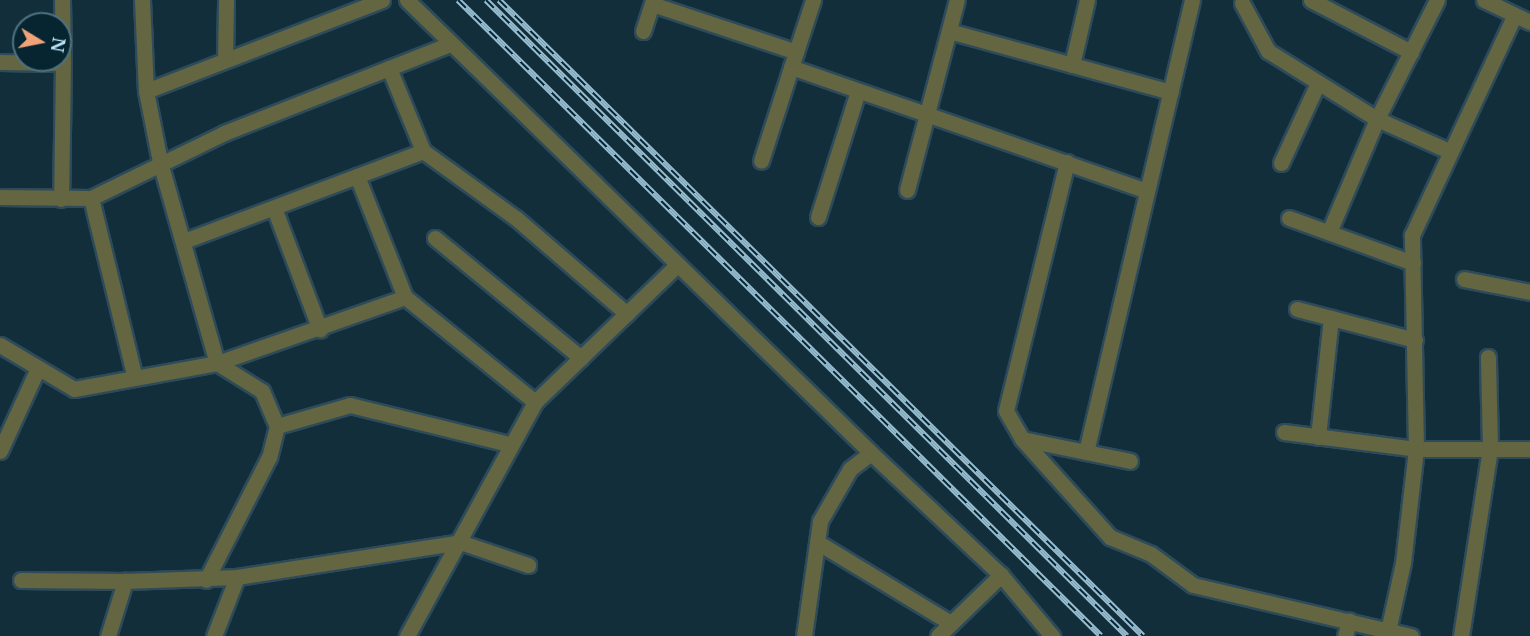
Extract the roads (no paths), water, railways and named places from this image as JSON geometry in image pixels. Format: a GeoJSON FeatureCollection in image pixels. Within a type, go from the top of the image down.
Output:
{"type":"FeatureCollection","features":[{"type":"Feature","properties":{"kind":"street"},"geometry":{"type":"LineString","coordinates":[[142,0],[146,91],[160,162],[217,363],[262,391],[277,426],[269,457],[206,580]]}},
{"type":"Feature","properties":{"kind":"street"},"geometry":{"type":"LineString","coordinates":[[225,60],[226,0]]}},
{"type":"Feature","properties":{"kind":"street"},"geometry":{"type":"LineString","coordinates":[[146,91],[382,0]]}},
{"type":"Feature","properties":{"kind":"street"},"geometry":{"type":"LineString","coordinates":[[407,0],[675,267],[1001,575],[1048,635]]}},
{"type":"Feature","properties":{"kind":"street"},"geometry":{"type":"LineString","coordinates":[[761,161],[813,0]]}},
{"type":"Feature","properties":{"kind":"street"},"geometry":{"type":"LineString","coordinates":[[907,190],[957,0]]}},
{"type":"Feature","properties":{"kind":"street"},"geometry":{"type":"LineString","coordinates":[[1072,64],[1087,0]]}},
{"type":"Feature","properties":{"kind":"street"},"geometry":{"type":"LineString","coordinates":[[1086,452],[1192,0]]}},
{"type":"Feature","properties":{"kind":"street"},"geometry":{"type":"LineString","coordinates":[[1311,0],[1411,52]]}},
{"type":"Feature","properties":{"kind":"street"},"geometry":{"type":"LineString","coordinates":[[1329,232],[1377,118],[1437,0]]}},
{"type":"Feature","properties":{"kind":"street"},"geometry":{"type":"LineString","coordinates":[[1484,0],[1530,22]]}},
{"type":"Feature","properties":{"kind":"street"},"geometry":{"type":"LineString","coordinates":[[1242,1],[1268,51],[1317,85],[1377,118],[1449,151]]}},
{"type":"Feature","properties":{"kind":"street"},"geometry":{"type":"LineString","coordinates":[[643,31],[652,2],[793,59],[858,91],[1147,191]]}},
{"type":"Feature","properties":{"kind":"street"},"geometry":{"type":"LineString","coordinates":[[1388,631],[1403,563],[1416,449],[1413,263],[1416,220],[1514,16]]}},
{"type":"Feature","properties":{"kind":"street"},"geometry":{"type":"LineString","coordinates":[[949,31],[1170,92]]}},
{"type":"Feature","properties":{"kind":"street"},"geometry":{"type":"LineString","coordinates":[[0,197],[91,198],[160,162],[450,44]]}},
{"type":"Feature","properties":{"kind":"street"},"geometry":{"type":"LineString","coordinates":[[389,68],[423,151],[517,219],[627,314]]}},
{"type":"Feature","properties":{"kind":"street"},"geometry":{"type":"LineString","coordinates":[[61,199],[63,72]]}},
{"type":"Feature","properties":{"kind":"street"},"geometry":{"type":"LineString","coordinates":[[1281,163],[1317,85]]}},
{"type":"Feature","properties":{"kind":"street"},"geometry":{"type":"LineString","coordinates":[[818,217],[858,91]]}},
{"type":"Feature","properties":{"kind":"street"},"geometry":{"type":"LineString","coordinates":[[184,241],[423,151]]}},
{"type":"Feature","properties":{"kind":"street"},"geometry":{"type":"LineString","coordinates":[[1067,162],[1006,403],[1022,439],[1110,537],[1151,554],[1193,585],[1347,628],[1388,631],[1411,636]]}},
{"type":"Feature","properties":{"kind":"street"},"geometry":{"type":"LineString","coordinates":[[357,176],[405,297],[535,402]]}},
{"type":"Feature","properties":{"kind":"street"},"geometry":{"type":"LineString","coordinates":[[91,198],[135,378]]}},
{"type":"Feature","properties":{"kind":"street"},"geometry":{"type":"LineString","coordinates":[[274,208],[320,330]]}},
{"type":"Feature","properties":{"kind":"street"},"geometry":{"type":"LineString","coordinates":[[1289,218],[1413,263]]}},
{"type":"Feature","properties":{"kind":"street"},"geometry":{"type":"LineString","coordinates":[[435,238],[581,358]]}},
{"type":"Feature","properties":{"kind":"street"},"geometry":{"type":"LineString","coordinates":[[407,636],[460,542],[509,444],[535,402],[675,267]]}},
{"type":"Feature","properties":{"kind":"street"},"geometry":{"type":"LineString","coordinates":[[1464,279],[1530,292]]}},
{"type":"Feature","properties":{"kind":"street"},"geometry":{"type":"LineString","coordinates":[[0,345],[36,370],[68,388],[217,363],[320,330],[405,297]]}},
{"type":"Feature","properties":{"kind":"street"},"geometry":{"type":"LineString","coordinates":[[1297,309],[1415,340]]}},
{"type":"Feature","properties":{"kind":"street"},"geometry":{"type":"LineString","coordinates":[[1318,436],[1331,318]]}},
{"type":"Feature","properties":{"kind":"street"},"geometry":{"type":"LineString","coordinates":[[1461,636],[1490,448],[1488,357]]}},
{"type":"Feature","properties":{"kind":"street"},"geometry":{"type":"LineString","coordinates":[[0,451],[36,370]]}},
{"type":"Feature","properties":{"kind":"street"},"geometry":{"type":"LineString","coordinates":[[277,426],[350,405],[509,444]]}},
{"type":"Feature","properties":{"kind":"street"},"geometry":{"type":"LineString","coordinates":[[1284,432],[1416,449],[1530,449]]}},
{"type":"Feature","properties":{"kind":"street"},"geometry":{"type":"LineString","coordinates":[[1022,439],[1130,461]]}},
{"type":"Feature","properties":{"kind":"street"},"geometry":{"type":"LineString","coordinates":[[809,634],[818,542],[832,493],[871,453]]}},
{"type":"Feature","properties":{"kind":"street"},"geometry":{"type":"LineString","coordinates":[[21,580],[206,580],[460,542],[528,565]]}},
{"type":"Feature","properties":{"kind":"street"},"geometry":{"type":"LineString","coordinates":[[818,542],[951,623]]}},
{"type":"Feature","properties":{"kind":"street"},"geometry":{"type":"LineString","coordinates":[[938,636],[1001,575]]}},
{"type":"Feature","properties":{"kind":"street"},"geometry":{"type":"LineString","coordinates":[[214,636],[237,577]]}},
{"type":"Feature","properties":{"kind":"street"},"geometry":{"type":"LineString","coordinates":[[108,636],[124,581]]}},
{"type":"Feature","properties":{"kind":"railway"},"geometry":{"type":"LineString","coordinates":[[458,0],[1101,636]]}},
{"type":"Feature","properties":{"kind":"railway"},"geometry":{"type":"LineString","coordinates":[[486,0],[1127,636]]}},
{"type":"Feature","properties":{"kind":"railway"},"geometry":{"type":"LineString","coordinates":[[499,0],[1143,636]]}}]}
